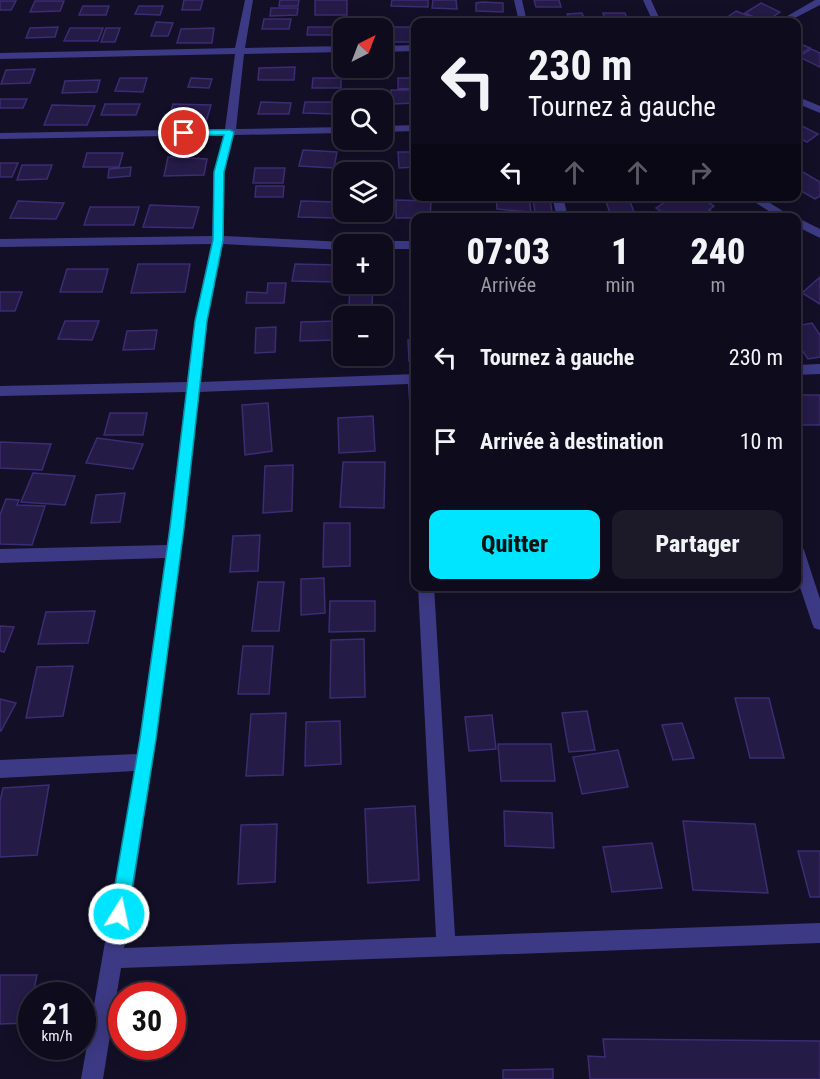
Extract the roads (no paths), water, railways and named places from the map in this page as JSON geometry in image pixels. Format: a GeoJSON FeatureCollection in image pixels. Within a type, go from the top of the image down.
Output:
{"type":"FeatureCollection","features":[{"type":"Feature","properties":{"kind":"street"},"geometry":{"type":"LineString","coordinates":[[92,1079],[145,762],[174,551],[201,321],[218,240],[219,172],[230,132],[249,0]]}},
{"type":"Feature","properties":{"kind":"street"},"geometry":{"type":"LineString","coordinates":[[518,0],[522,18]]}},
{"type":"Feature","properties":{"kind":"street"},"geometry":{"type":"LineString","coordinates":[[647,0],[655,18]]}},
{"type":"Feature","properties":{"kind":"street"},"geometry":{"type":"LineString","coordinates":[[789,18],[820,2]]}},
{"type":"Feature","properties":{"kind":"street"},"geometry":{"type":"LineString","coordinates":[[393,49],[411,48]]}},
{"type":"Feature","properties":{"kind":"street"},"geometry":{"type":"LineString","coordinates":[[0,56],[333,49]]}},
{"type":"Feature","properties":{"kind":"street"},"geometry":{"type":"LineString","coordinates":[[801,101],[820,110]]}},
{"type":"Feature","properties":{"kind":"street"},"geometry":{"type":"LineString","coordinates":[[393,129],[411,128]]}},
{"type":"Feature","properties":{"kind":"street"},"geometry":{"type":"LineString","coordinates":[[0,136],[333,130]]}},
{"type":"Feature","properties":{"kind":"street"},"geometry":{"type":"LineString","coordinates":[[759,201],[780,213]]}},
{"type":"Feature","properties":{"kind":"street"},"geometry":{"type":"LineString","coordinates":[[801,224],[820,234]]}},
{"type":"Feature","properties":{"kind":"street"},"geometry":{"type":"LineString","coordinates":[[0,243],[218,240],[333,245]]}},
{"type":"Feature","properties":{"kind":"street"},"geometry":{"type":"LineString","coordinates":[[393,245],[411,245]]}},
{"type":"Feature","properties":{"kind":"street"},"geometry":{"type":"LineString","coordinates":[[801,370],[820,369]]}},
{"type":"Feature","properties":{"kind":"street"},"geometry":{"type":"LineString","coordinates":[[0,391],[411,379]]}},
{"type":"Feature","properties":{"kind":"street"},"geometry":{"type":"LineString","coordinates":[[0,556],[174,551]]}},
{"type":"Feature","properties":{"kind":"street"},"geometry":{"type":"LineString","coordinates":[[801,565],[820,623]]}},
{"type":"Feature","properties":{"kind":"street"},"geometry":{"type":"LineString","coordinates":[[426,591],[446,946]]}},
{"type":"Feature","properties":{"kind":"street"},"geometry":{"type":"LineString","coordinates":[[0,769],[145,762]]}},
{"type":"Feature","properties":{"kind":"street"},"geometry":{"type":"LineString","coordinates":[[111,958],[820,933]]}}]}
